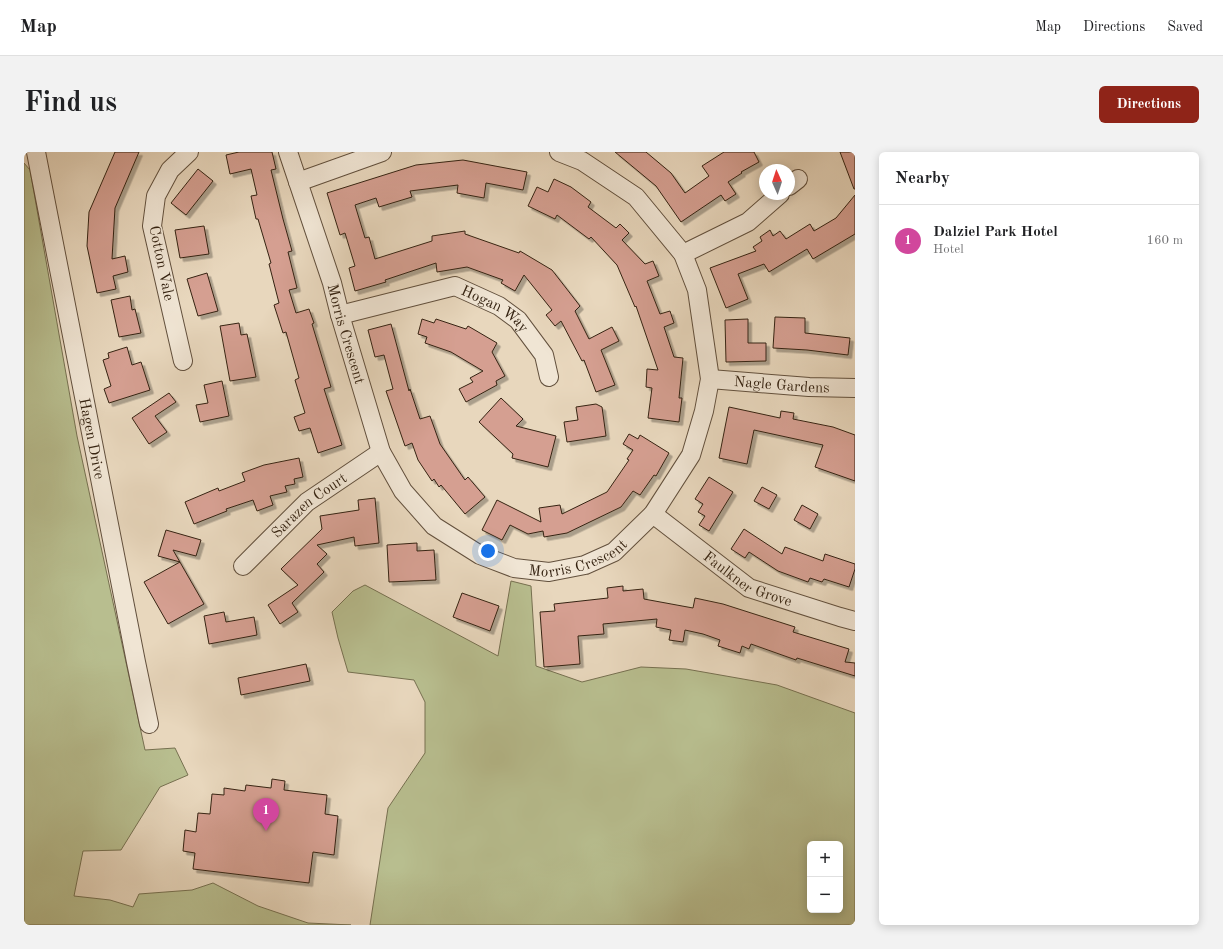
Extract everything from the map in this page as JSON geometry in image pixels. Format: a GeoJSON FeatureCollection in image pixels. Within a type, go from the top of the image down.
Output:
{"type":"FeatureCollection","features":[{"type":"Feature","properties":{"kind":"street","name":"Hagen Drive"},"geometry":{"type":"LineString","coordinates":[[36,152],[149,724]]}},
{"type":"Feature","properties":{"kind":"street","name":"Cotton Vale"},"geometry":{"type":"LineString","coordinates":[[184,361],[152,226],[156,196],[170,170],[189,152]]}},
{"type":"Feature","properties":{"kind":"street","name":"Morris Crescent"},"geometry":{"type":"LineString","coordinates":[[288,152],[332,284],[381,452],[403,491],[434,526],[480,555],[514,568],[549,572],[585,565],[614,552],[653,514],[691,455],[704,411],[710,379],[697,290],[683,254],[636,197],[584,156],[559,152]]}},
{"type":"Feature","properties":{"kind":"street"},"geometry":{"type":"LineString","coordinates":[[298,182],[382,152]]}},
{"type":"Feature","properties":{"kind":"street"},"geometry":{"type":"LineString","coordinates":[[683,254],[748,222],[773,200]]}},
{"type":"Feature","properties":{"kind":"street","name":"Hogan Way"},"geometry":{"type":"LineString","coordinates":[[340,315],[455,286],[499,306],[518,320],[544,356],[549,377]]}},
{"type":"Feature","properties":{"kind":"street","name":"Nagle Gardens"},"geometry":{"type":"LineString","coordinates":[[710,379],[809,387],[855,388]]}},
{"type":"Feature","properties":{"kind":"street","name":"Sarazen Court"},"geometry":{"type":"LineString","coordinates":[[243,566],[307,502],[381,452]]}},
{"type":"Feature","properties":{"kind":"street","name":"Faulkner Grove"},"geometry":{"type":"LineString","coordinates":[[653,514],[749,588],[840,617],[855,620]]}},
{"type":"Feature","properties":{"kind":"green space"},"geometry":{"type":"Polygon","coordinates":[[[24,163],[30,170],[77,436],[145,750],[175,748],[188,775],[160,787],[121,850],[83,851],[74,896],[110,900],[133,907],[139,894],[192,890],[213,883],[258,906],[308,923],[351,925],[24,925],[24,163]]]}},
{"type":"Feature","properties":{"kind":"green space"},"geometry":{"type":"Polygon","coordinates":[[[511,581],[531,586],[536,666],[582,682],[641,667],[686,669],[777,685],[855,713],[855,925],[370,925],[388,808],[425,753],[425,702],[414,680],[348,672],[332,612],[353,591],[365,585],[498,656],[511,581]]]}},
{"type":"Feature","properties":{"kind":"building"},"geometry":{"type":"Polygon","coordinates":[[[115,152],[139,152],[115,208],[112,259],[125,256],[128,272],[113,276],[116,289],[97,293],[87,246],[89,212],[115,152]]]}},
{"type":"Feature","properties":{"kind":"building"},"geometry":{"type":"Polygon","coordinates":[[[239,152],[272,152],[276,169],[271,170],[292,251],[288,252],[297,288],[289,290],[296,313],[309,309],[314,323],[312,324],[331,387],[324,389],[342,445],[318,453],[310,428],[299,431],[294,417],[305,413],[295,380],[299,378],[286,332],[283,333],[274,305],[279,303],[269,264],[271,263],[258,219],[256,219],[251,196],[257,195],[251,169],[230,174],[226,155],[239,152]]]}},
{"type":"Feature","properties":{"kind":"building"},"geometry":{"type":"Polygon","coordinates":[[[615,152],[646,152],[671,173],[685,193],[709,176],[702,166],[724,152],[754,152],[759,162],[741,172],[742,173],[728,182],[736,194],[725,201],[721,195],[681,222],[656,186],[615,152]]]}},
{"type":"Feature","properties":{"kind":"building"},"geometry":{"type":"Polygon","coordinates":[[[840,152],[855,152],[855,189],[854,189],[840,152]]]}},
{"type":"Feature","properties":{"kind":"building"},"geometry":{"type":"Polygon","coordinates":[[[463,160],[527,172],[523,190],[486,183],[484,198],[457,193],[458,185],[410,191],[412,197],[379,207],[376,198],[355,205],[365,238],[369,237],[375,259],[432,241],[432,236],[465,231],[465,234],[519,253],[520,251],[552,270],[580,306],[575,311],[589,339],[612,327],[619,341],[601,350],[615,385],[596,392],[584,360],[582,361],[561,321],[555,326],[546,315],[552,310],[524,275],[515,291],[501,283],[503,280],[467,267],[437,272],[436,263],[385,280],[386,282],[355,291],[349,268],[355,266],[345,233],[340,235],[327,193],[416,165],[463,160]]]}},
{"type":"Feature","properties":{"kind":"building"},"geometry":{"type":"Polygon","coordinates":[[[198,169],[213,181],[186,215],[171,203],[198,169]]]}},
{"type":"Feature","properties":{"kind":"building"},"geometry":{"type":"Polygon","coordinates":[[[554,179],[571,187],[591,202],[588,207],[616,228],[620,224],[629,233],[622,240],[645,264],[653,261],[659,276],[647,281],[660,314],[670,311],[674,323],[664,327],[674,357],[683,358],[679,398],[682,398],[679,422],[648,418],[652,388],[646,387],[647,369],[658,370],[636,306],[635,307],[617,265],[591,237],[589,239],[557,215],[555,219],[528,206],[537,187],[548,192],[554,179]]]}},
{"type":"Feature","properties":{"kind":"building"},"geometry":{"type":"Polygon","coordinates":[[[855,195],[855,234],[813,259],[807,249],[769,272],[764,264],[738,274],[748,299],[726,308],[710,268],[756,251],[753,247],[762,241],[760,237],[770,230],[773,236],[780,231],[786,239],[810,224],[814,231],[836,218],[855,195]]]}},
{"type":"Feature","properties":{"kind":"building"},"geometry":{"type":"Polygon","coordinates":[[[204,226],[209,254],[180,258],[175,230],[204,226]]]}},
{"type":"Feature","properties":{"kind":"building"},"geometry":{"type":"Polygon","coordinates":[[[207,273],[218,311],[198,316],[187,279],[207,273]]]}},
{"type":"Feature","properties":{"kind":"building"},"geometry":{"type":"Polygon","coordinates":[[[130,296],[132,310],[135,309],[141,333],[119,337],[111,300],[130,296]]]}},
{"type":"Feature","properties":{"kind":"building"},"geometry":{"type":"Polygon","coordinates":[[[775,317],[805,318],[805,333],[850,338],[848,355],[773,348],[775,317]]]}},
{"type":"Feature","properties":{"kind":"building"},"geometry":{"type":"Polygon","coordinates":[[[422,319],[434,323],[436,319],[466,329],[468,326],[497,343],[492,352],[505,376],[496,381],[497,385],[466,402],[459,389],[473,382],[470,378],[483,371],[451,352],[425,343],[427,337],[418,334],[422,319]]]}},
{"type":"Feature","properties":{"kind":"building"},"geometry":{"type":"Polygon","coordinates":[[[748,319],[748,343],[766,343],[766,361],[726,362],[725,320],[748,319]]]}},
{"type":"Feature","properties":{"kind":"building"},"geometry":{"type":"Polygon","coordinates":[[[239,323],[241,335],[247,334],[256,377],[230,381],[220,326],[239,323]]]}},
{"type":"Feature","properties":{"kind":"building"},"geometry":{"type":"Polygon","coordinates":[[[391,324],[409,391],[410,389],[420,419],[430,416],[440,444],[465,480],[468,477],[485,497],[465,514],[441,485],[439,487],[434,479],[432,481],[418,460],[412,443],[405,446],[386,391],[393,389],[384,355],[375,357],[368,330],[391,324]]]}},
{"type":"Feature","properties":{"kind":"building"},"geometry":{"type":"Polygon","coordinates":[[[127,347],[132,365],[141,362],[150,390],[109,403],[104,389],[111,386],[103,360],[109,358],[108,353],[127,347]]]}},
{"type":"Feature","properties":{"kind":"building"},"geometry":{"type":"Polygon","coordinates":[[[222,381],[229,416],[200,422],[196,405],[208,403],[204,385],[222,381]]]}},
{"type":"Feature","properties":{"kind":"building"},"geometry":{"type":"Polygon","coordinates":[[[169,393],[176,402],[155,416],[167,432],[149,444],[132,418],[169,393]]]}},
{"type":"Feature","properties":{"kind":"building"},"geometry":{"type":"Polygon","coordinates":[[[501,398],[523,419],[516,426],[556,436],[548,467],[512,458],[513,454],[479,422],[501,398]]]}},
{"type":"Feature","properties":{"kind":"building"},"geometry":{"type":"Polygon","coordinates":[[[596,404],[602,407],[606,436],[567,442],[564,422],[578,420],[576,407],[596,404]]]}},
{"type":"Feature","properties":{"kind":"building"},"geometry":{"type":"Polygon","coordinates":[[[729,407],[780,418],[781,411],[794,413],[793,419],[833,427],[855,435],[855,481],[815,467],[823,445],[754,430],[747,464],[719,458],[729,407]]]}},
{"type":"Feature","properties":{"kind":"building"},"geometry":{"type":"Polygon","coordinates":[[[629,434],[638,439],[640,435],[669,453],[656,476],[654,475],[640,495],[633,491],[621,507],[567,533],[544,537],[543,531],[528,534],[510,525],[502,540],[482,530],[497,500],[541,522],[539,508],[560,505],[562,514],[607,492],[629,460],[627,459],[633,450],[623,444],[629,434]]]}},
{"type":"Feature","properties":{"kind":"building"},"geometry":{"type":"Polygon","coordinates":[[[299,458],[303,477],[294,479],[295,484],[285,486],[287,492],[270,496],[273,505],[257,511],[253,500],[226,509],[227,511],[194,524],[185,502],[218,488],[219,491],[245,481],[242,473],[264,465],[299,458]]]}},
{"type":"Feature","properties":{"kind":"building"},"geometry":{"type":"Polygon","coordinates":[[[709,477],[733,492],[709,531],[699,525],[705,516],[698,512],[703,504],[695,499],[709,477]]]}},
{"type":"Feature","properties":{"kind":"building"},"geometry":{"type":"Polygon","coordinates":[[[762,487],[777,495],[769,509],[754,501],[762,487]]]}},
{"type":"Feature","properties":{"kind":"building"},"geometry":{"type":"Polygon","coordinates":[[[375,498],[379,543],[355,546],[354,537],[317,545],[327,554],[317,564],[324,572],[292,603],[298,612],[280,624],[268,605],[298,585],[281,569],[322,529],[320,516],[359,510],[358,500],[375,498]]]}},
{"type":"Feature","properties":{"kind":"building"},"geometry":{"type":"Polygon","coordinates":[[[802,505],[818,514],[810,529],[794,520],[802,505]]]}},
{"type":"Feature","properties":{"kind":"building"},"geometry":{"type":"Polygon","coordinates":[[[744,529],[782,554],[785,547],[823,561],[825,554],[855,564],[855,569],[849,587],[824,579],[822,582],[810,578],[808,582],[778,571],[749,552],[745,558],[731,549],[744,529]]]}},
{"type":"Feature","properties":{"kind":"building"},"geometry":{"type":"Polygon","coordinates":[[[166,530],[201,540],[196,556],[173,550],[180,562],[158,556],[166,530]]]}},
{"type":"Feature","properties":{"kind":"building"},"geometry":{"type":"Polygon","coordinates":[[[417,543],[417,551],[434,550],[436,580],[389,582],[387,545],[417,543]]]}},
{"type":"Feature","properties":{"kind":"building"},"geometry":{"type":"Polygon","coordinates":[[[180,562],[204,604],[168,624],[144,582],[180,562]]]}},
{"type":"Feature","properties":{"kind":"building"},"geometry":{"type":"Polygon","coordinates":[[[623,586],[623,591],[643,589],[644,599],[693,608],[695,598],[723,604],[795,627],[793,632],[849,649],[845,662],[855,663],[855,676],[797,658],[796,660],[751,644],[749,649],[742,646],[740,653],[718,646],[720,640],[685,630],[683,642],[669,640],[671,630],[656,627],[657,619],[603,624],[604,634],[578,636],[580,664],[544,667],[540,612],[555,611],[554,604],[608,598],[607,588],[623,586]]]}},
{"type":"Feature","properties":{"kind":"building"},"geometry":{"type":"Polygon","coordinates":[[[462,593],[499,606],[490,631],[453,617],[462,593]]]}},
{"type":"Feature","properties":{"kind":"building"},"geometry":{"type":"Polygon","coordinates":[[[224,612],[226,622],[254,617],[257,635],[209,644],[204,616],[224,612]]]}},
{"type":"Feature","properties":{"kind":"building"},"geometry":{"type":"Polygon","coordinates":[[[306,664],[310,681],[241,695],[238,678],[306,664]]]}},
{"type":"Feature","properties":{"kind":"building"},"geometry":{"type":"Polygon","coordinates":[[[272,779],[285,781],[284,790],[327,795],[325,814],[338,816],[334,855],[313,852],[309,883],[193,869],[195,853],[183,851],[185,830],[196,832],[198,813],[210,814],[212,794],[224,795],[224,788],[245,791],[246,785],[271,788],[272,779]]]}},
{"type":"Feature","properties":{"kind":"place","name":"Dalziel Park Hotel"},"geometry":{"type":"Point","coordinates":[266,831]}}]}
